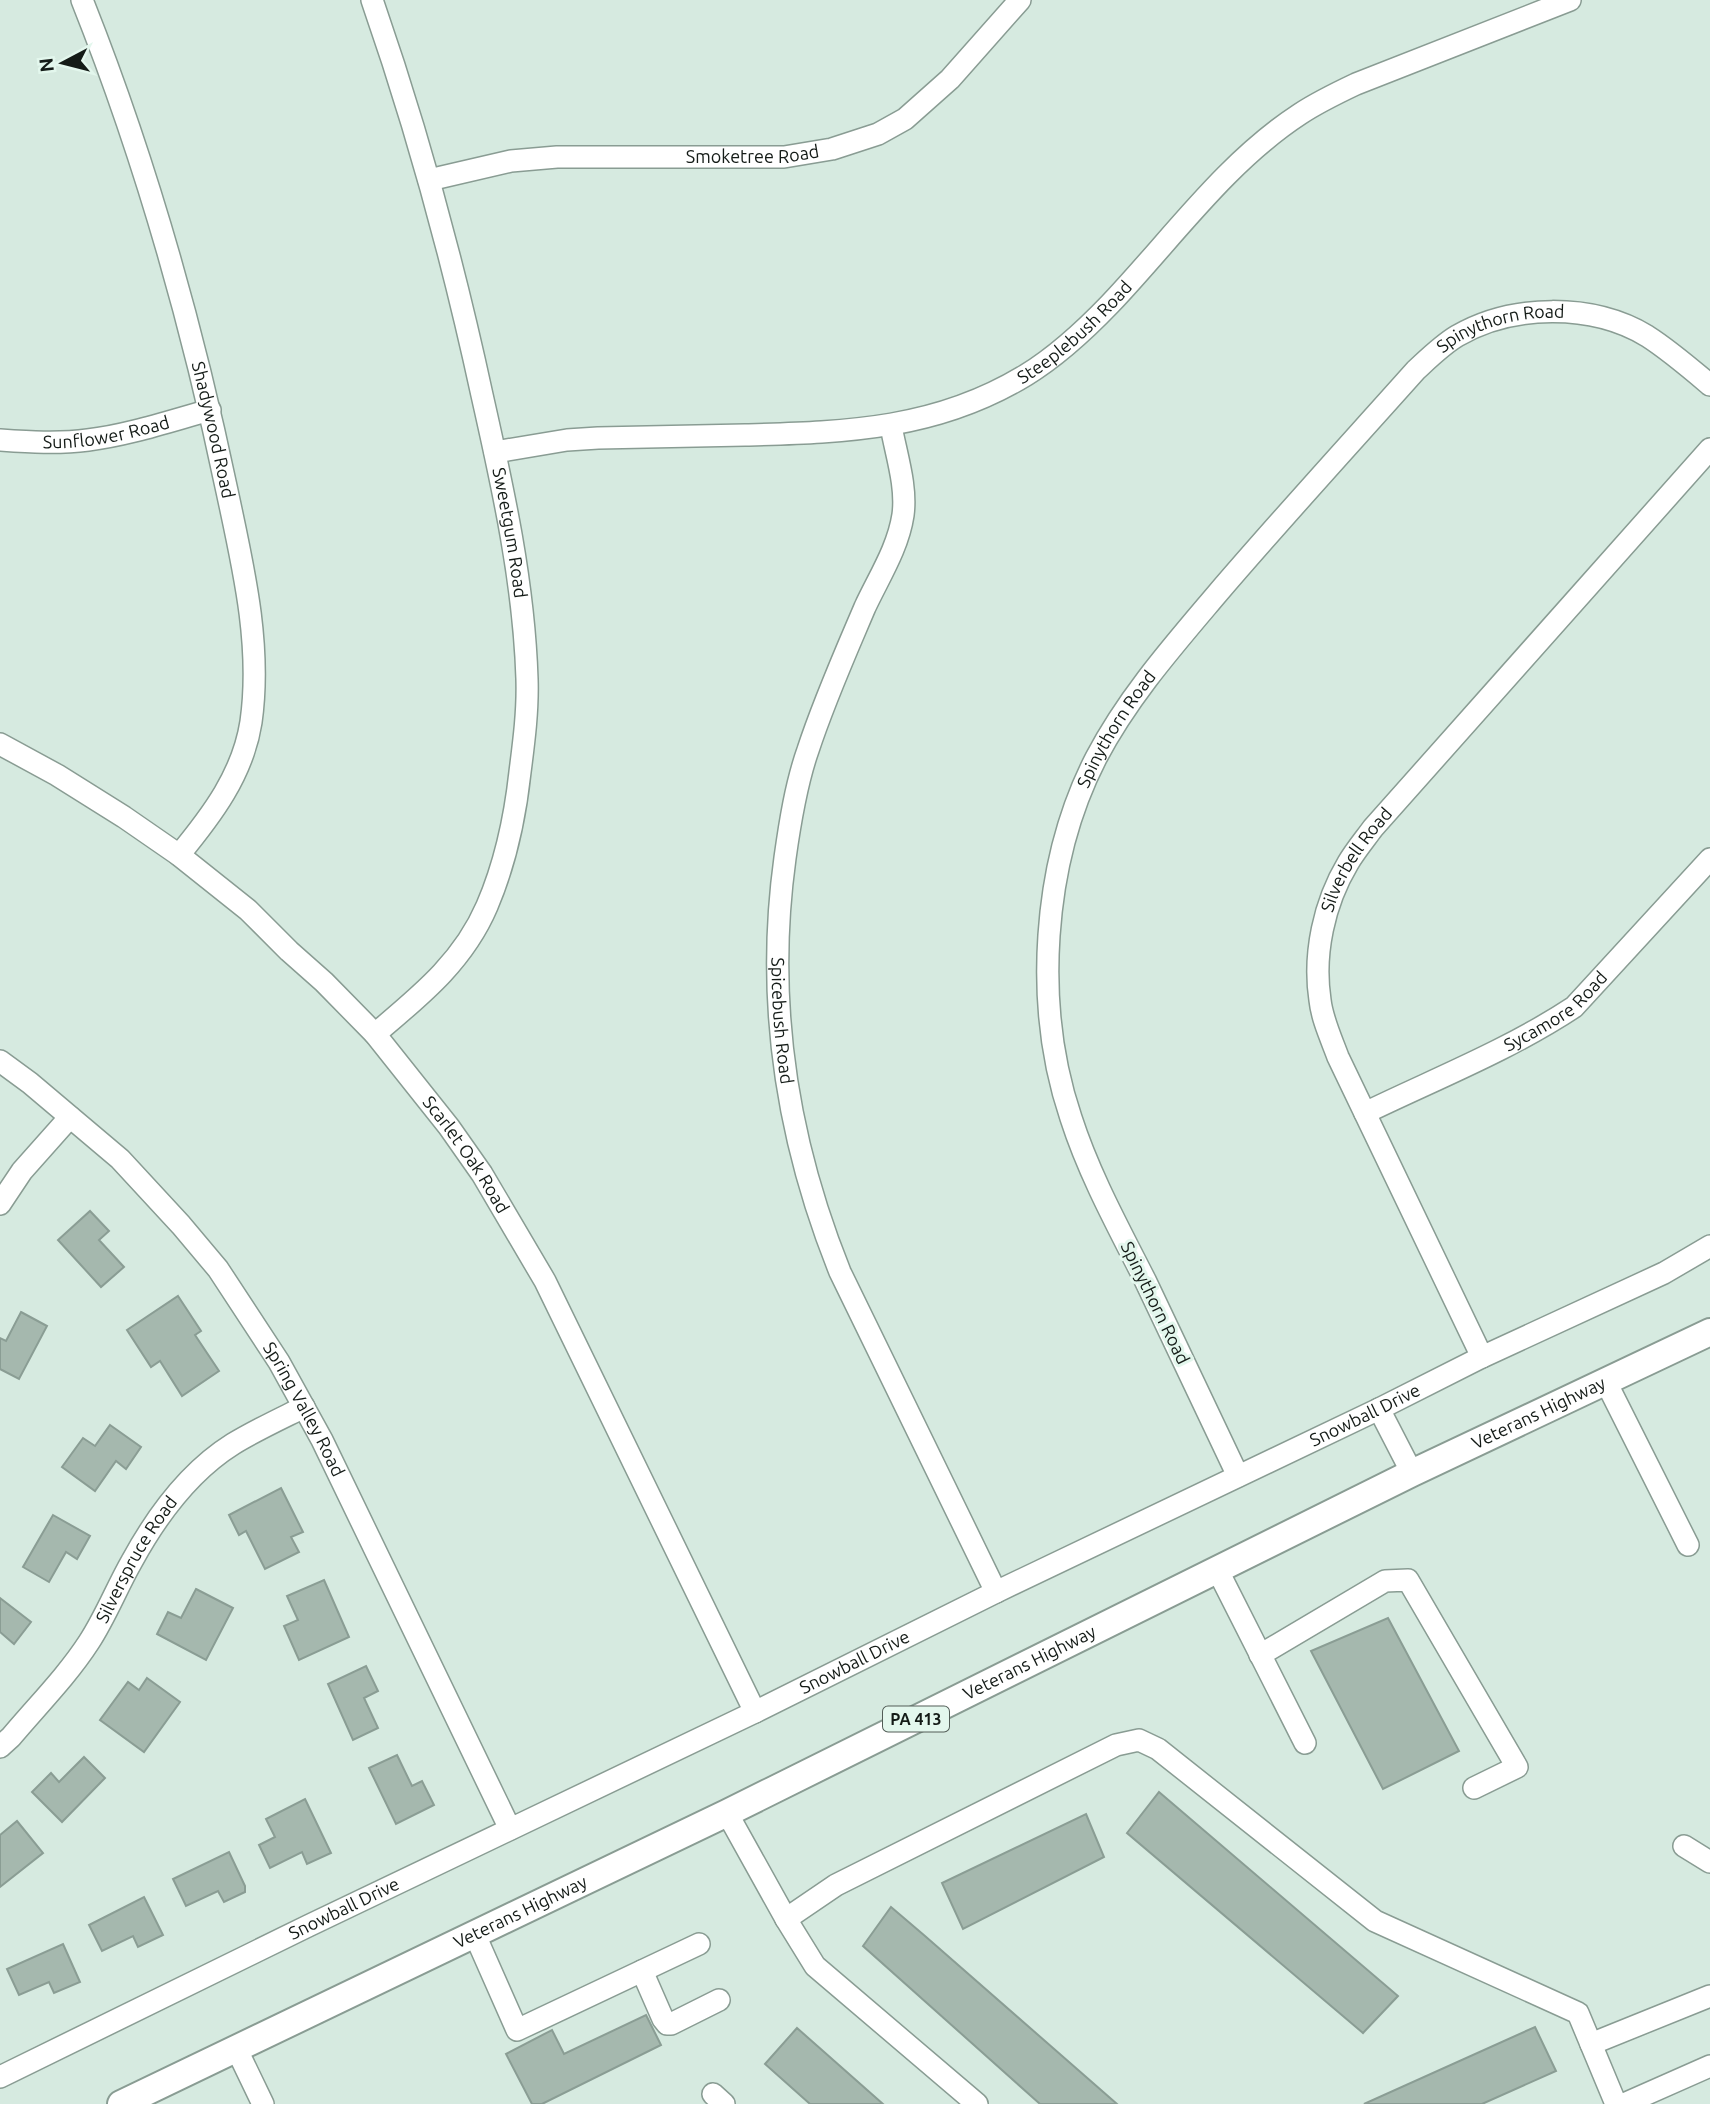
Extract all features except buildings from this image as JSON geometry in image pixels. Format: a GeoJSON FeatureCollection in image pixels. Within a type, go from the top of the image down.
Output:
{"type":"FeatureCollection","features":[{"type":"Feature","properties":{"kind":"main road","name":"Veterans Highway"},"geometry":{"type":"LineString","coordinates":[[121,2104],[727,1813],[1412,1473],[1710,1332]]}},
{"type":"Feature","properties":{"kind":"street","name":"Shadywood Road"},"geometry":{"type":"LineString","coordinates":[[82,0],[107,61],[166,244],[210,410],[239,551],[254,651],[251,723],[244,751],[229,786],[209,818],[179,855]]}},
{"type":"Feature","properties":{"kind":"street","name":"Sweetgum Road"},"geometry":{"type":"LineString","coordinates":[[372,0],[429,180],[466,318],[513,548],[524,622],[527,681],[526,725],[511,831],[486,909],[466,945],[446,971],[375,1034]]}},
{"type":"Feature","properties":{"kind":"street","name":"Smoketree Road"},"geometry":{"type":"LineString","coordinates":[[429,180],[511,161],[557,157],[784,157],[832,149],[878,134],[905,119],[950,79],[1020,0]]}},
{"type":"Feature","properties":{"kind":"street","name":"Steeplebush Road"},"geometry":{"type":"LineString","coordinates":[[495,452],[566,440],[821,433],[891,426],[968,403],[1026,375],[1060,350],[1110,304],[1227,174],[1298,115],[1356,84],[1570,0]]}},
{"type":"Feature","properties":{"kind":"street","name":"Spinythorn Road"},"geometry":{"type":"LineString","coordinates":[[1238,1476],[1096,1181],[1071,1118],[1062,1086],[1053,1043],[1048,948],[1057,875],[1080,793],[1119,717],[1149,674],[1416,370],[1457,336],[1488,322],[1510,316],[1560,311],[1580,313],[1622,324],[1647,336],[1710,385]]}},
{"type":"Feature","properties":{"kind":"street","name":"Sunflower Road"},"geometry":{"type":"LineString","coordinates":[[0,440],[42,443],[85,441],[210,410]]}},
{"type":"Feature","properties":{"kind":"street","name":"Spicebush Road"},"geometry":{"type":"LineString","coordinates":[[891,426],[902,483],[903,513],[891,555],[866,605],[820,714],[807,753],[789,828],[780,894],[776,976],[779,1030],[796,1137],[828,1242],[996,1592]]}},
{"type":"Feature","properties":{"kind":"street","name":"Silverbell Road"},"geometry":{"type":"LineString","coordinates":[[1482,1357],[1338,1057],[1326,1026],[1320,999],[1319,955],[1328,905],[1349,861],[1373,828],[1710,449]]}},
{"type":"Feature","properties":{"kind":"street","name":"Scarlet Oak Road"},"geometry":{"type":"LineString","coordinates":[[0,744],[57,775],[124,817],[179,855],[248,910],[375,1034],[456,1136],[482,1174],[545,1281],[755,1712]]}},
{"type":"Feature","properties":{"kind":"street","name":"Sycamore Road"},"geometry":{"type":"LineString","coordinates":[[1365,1114],[1501,1049],[1574,1007],[1710,859]]}},
{"type":"Feature","properties":{"kind":"street","name":"Spring Valley Road"},"geometry":{"type":"LineString","coordinates":[[0,1060],[120,1159],[218,1269],[279,1362],[304,1407],[510,1829]]}},
{"type":"Feature","properties":{"kind":"street"},"geometry":{"type":"LineString","coordinates":[[0,1204],[22,1171],[70,1117]]}},
{"type":"Feature","properties":{"kind":"street","name":"Snowball Drive"},"geometry":{"type":"LineString","coordinates":[[0,2077],[1482,1357],[1664,1273],[1710,1246]]}},
{"type":"Feature","properties":{"kind":"street"},"geometry":{"type":"LineString","coordinates":[[1606,1382],[1688,1545]]}},
{"type":"Feature","properties":{"kind":"street","name":"Silverspruce Road"},"geometry":{"type":"LineString","coordinates":[[0,1747],[90,1641],[132,1560],[181,1491],[202,1469],[231,1446],[304,1407]]}},
{"type":"Feature","properties":{"kind":"street"},"geometry":{"type":"LineString","coordinates":[[1379,1409],[1412,1473]]}},
{"type":"Feature","properties":{"kind":"street"},"geometry":{"type":"LineString","coordinates":[[1217,1569],[1305,1743]]}},
{"type":"Feature","properties":{"kind":"street"},"geometry":{"type":"LineString","coordinates":[[1260,1655],[1385,1581],[1408,1580],[1517,1767],[1474,1788]]}},
{"type":"Feature","properties":{"kind":"street"},"geometry":{"type":"LineString","coordinates":[[786,1919],[836,1885],[1116,1745],[1139,1740],[1158,1749],[1375,1921],[1578,2012],[1616,2104]]}},
{"type":"Feature","properties":{"kind":"street"},"geometry":{"type":"LineString","coordinates":[[727,1813],[815,1966],[977,2104]]}},
{"type":"Feature","properties":{"kind":"street"},"geometry":{"type":"LineString","coordinates":[[1684,1846],[1710,1862]]}},
{"type":"Feature","properties":{"kind":"street"},"geometry":{"type":"LineString","coordinates":[[475,1935],[517,2030],[699,1944]]}},
{"type":"Feature","properties":{"kind":"street"},"geometry":{"type":"LineString","coordinates":[[642,1971],[667,2024],[719,2000]]}},
{"type":"Feature","properties":{"kind":"street"},"geometry":{"type":"LineString","coordinates":[[1591,2044],[1710,1996]]}},
{"type":"Feature","properties":{"kind":"street"},"geometry":{"type":"LineString","coordinates":[[237,2050],[263,2104]]}},
{"type":"Feature","properties":{"kind":"street"},"geometry":{"type":"LineString","coordinates":[[1624,2104],[1710,2066]]}}]}
